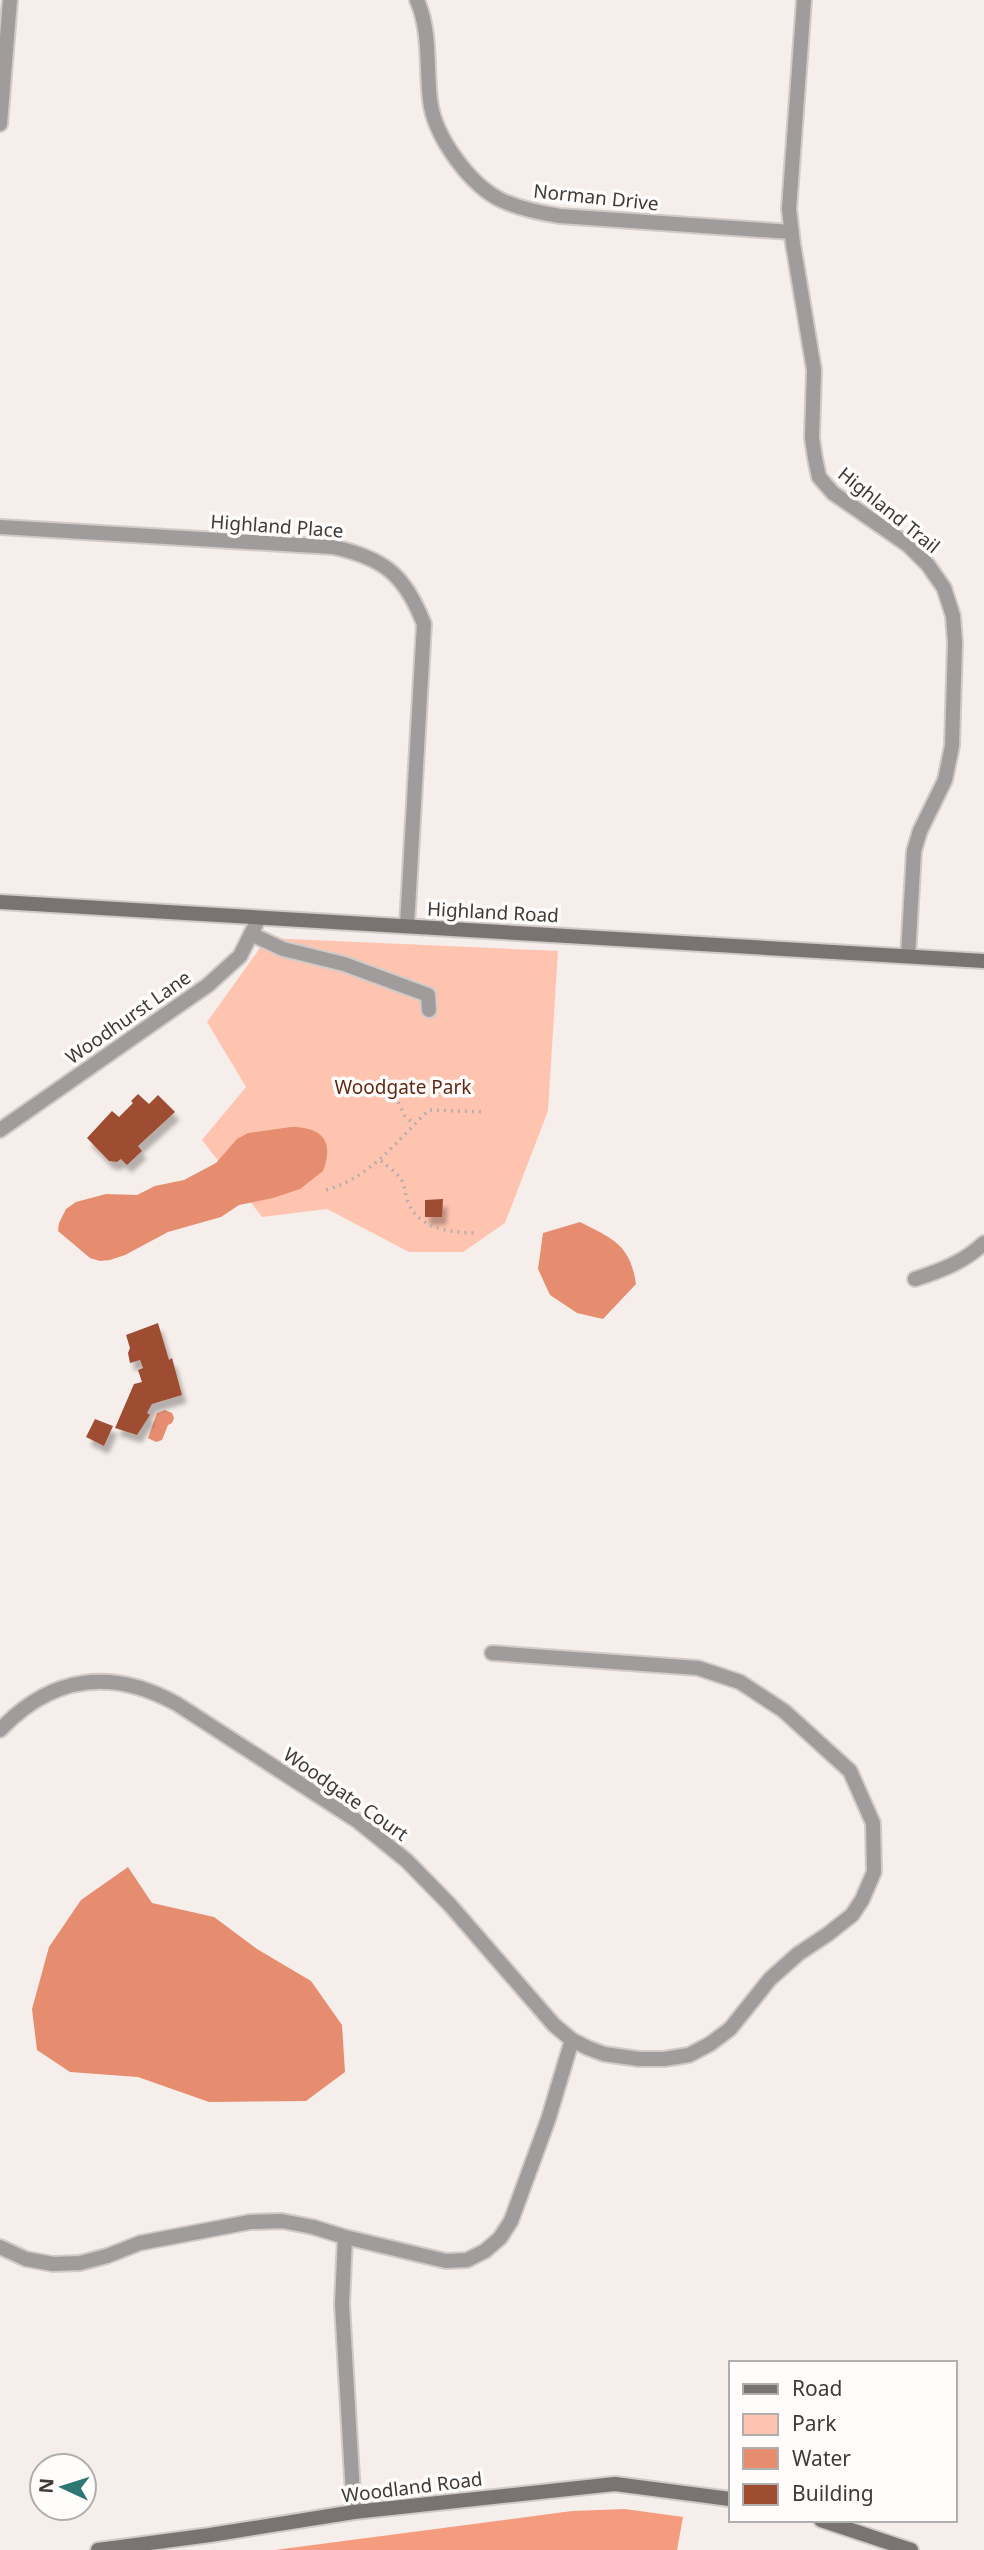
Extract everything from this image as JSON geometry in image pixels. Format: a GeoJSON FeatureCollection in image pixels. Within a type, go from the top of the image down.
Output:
{"type":"FeatureCollection","features":[{"type":"Feature","properties":{"kind":"street"},"geometry":{"type":"LineString","coordinates":[[0,124],[10,0]]}},
{"type":"Feature","properties":{"kind":"street","name":"Norman Drive"},"geometry":{"type":"LineString","coordinates":[[417,0],[423,15],[428,44],[430,103],[440,132],[455,158],[476,181],[500,200],[530,211],[560,216],[791,232]]}},
{"type":"Feature","properties":{"kind":"street","name":"Highland Trail"},"geometry":{"type":"LineString","coordinates":[[804,0],[789,208],[814,370],[812,438],[819,477],[833,493],[908,545],[928,565],[944,588],[953,616],[955,643],[952,746],[945,780],[920,831],[914,851],[908,956]]}},
{"type":"Feature","properties":{"kind":"street","name":"Highland Place"},"geometry":{"type":"LineString","coordinates":[[0,527],[333,547],[357,552],[380,562],[401,579],[424,624],[407,926]]}},
{"type":"Feature","properties":{"kind":"street","name":"Highland Road"},"geometry":{"type":"LineString","coordinates":[[0,902],[984,961]]}},
{"type":"Feature","properties":{"kind":"street","name":"Woodhurst Lane"},"geometry":{"type":"LineString","coordinates":[[0,1130],[208,985],[240,956],[260,918]]}},
{"type":"Feature","properties":{"kind":"street"},"geometry":{"type":"LineString","coordinates":[[251,934],[283,949],[344,964],[428,995],[429,1010]]}},
{"type":"Feature","properties":{"kind":"street"},"geometry":{"type":"LineString","coordinates":[[915,1279],[946,1269],[975,1252],[984,1243]]}},
{"type":"Feature","properties":{"kind":"street"},"geometry":{"type":"LineString","coordinates":[[0,2247],[26,2259],[53,2264],[80,2263],[140,2243],[250,2222],[282,2221],[446,2262],[467,2260],[485,2251],[500,2238],[511,2221],[548,2120],[572,2040],[604,2053],[639,2059],[664,2059],[689,2054],[710,2044],[730,2029],[770,1979],[797,1954],[852,1915],[874,1872],[873,1823],[850,1771],[784,1711],[740,1682],[698,1668],[492,1653]]}},
{"type":"Feature","properties":{"kind":"street","name":"Woodgate Court"},"geometry":{"type":"LineString","coordinates":[[0,1730],[18,1711],[42,1696],[67,1686],[96,1681],[124,1683],[152,1690],[359,1822],[407,1861],[450,1905],[554,2025],[572,2040]]}},
{"type":"Feature","properties":{"kind":"street"},"geometry":{"type":"LineString","coordinates":[[345,2237],[342,2304],[354,2512]]}},
{"type":"Feature","properties":{"kind":"street","name":"Woodland Road"},"geometry":{"type":"LineString","coordinates":[[98,2550],[354,2512],[615,2484],[729,2499]]}},
{"type":"Feature","properties":{"kind":"street"},"geometry":{"type":"LineString","coordinates":[[827,2522],[911,2550]]}},
{"type":"Feature","properties":{"kind":"path"},"geometry":{"type":"LineString","coordinates":[[395,1096],[405,1116],[414,1124]]}},
{"type":"Feature","properties":{"kind":"path"},"geometry":{"type":"LineString","coordinates":[[326,1190],[341,1186],[381,1161],[429,1110],[485,1112]]}},
{"type":"Feature","properties":{"kind":"path"},"geometry":{"type":"LineString","coordinates":[[381,1161],[400,1177],[407,1201],[416,1215],[434,1229],[476,1233]]}},
{"type":"Feature","properties":{"kind":"green space","name":"Woodgate Park"},"geometry":{"type":"Polygon","coordinates":[[[267,938],[558,951],[548,1111],[505,1223],[463,1252],[409,1252],[327,1209],[262,1217],[202,1140],[246,1087],[207,1022],[267,938]]]}},
{"type":"Feature","properties":{"kind":"shaded area"},"geometry":{"type":"Polygon","coordinates":[[[625,2509],[683,2517],[677,2550],[275,2550],[572,2511],[625,2509]]]}},
{"type":"Feature","properties":{"kind":"water"},"geometry":{"type":"Polygon","coordinates":[[[291,1127],[317,1133],[326,1143],[323,1171],[300,1189],[239,1205],[221,1217],[168,1232],[110,1260],[90,1258],[58,1231],[66,1209],[76,1202],[106,1194],[137,1195],[155,1186],[184,1180],[216,1163],[237,1139],[248,1133],[291,1127]]]}},
{"type":"Feature","properties":{"kind":"water"},"geometry":{"type":"Polygon","coordinates":[[[580,1222],[618,1244],[633,1271],[636,1284],[603,1319],[577,1313],[550,1295],[538,1269],[543,1233],[580,1222]]]}},
{"type":"Feature","properties":{"kind":"water"},"geometry":{"type":"Polygon","coordinates":[[[165,1410],[172,1413],[174,1418],[162,1440],[156,1442],[148,1438],[157,1413],[165,1410]]]}},
{"type":"Feature","properties":{"kind":"water"},"geometry":{"type":"Polygon","coordinates":[[[128,1867],[152,1903],[214,1917],[257,1949],[311,1981],[342,2025],[345,2072],[306,2101],[209,2102],[138,2077],[70,2072],[37,2050],[32,2009],[49,1947],[81,1900],[128,1867]]]}},
{"type":"Feature","properties":{"kind":"building"},"geometry":{"type":"Polygon","coordinates":[[[138,1094],[149,1104],[158,1095],[175,1112],[138,1146],[142,1151],[127,1165],[121,1159],[117,1162],[109,1161],[87,1138],[112,1111],[119,1117],[138,1094]]]}},
{"type":"Feature","properties":{"kind":"building"},"geometry":{"type":"Polygon","coordinates":[[[443,1199],[442,1217],[425,1217],[425,1200],[443,1199]]]}},
{"type":"Feature","properties":{"kind":"building"},"geometry":{"type":"Polygon","coordinates":[[[158,1323],[169,1360],[172,1358],[182,1395],[152,1404],[147,1413],[150,1415],[137,1435],[115,1428],[134,1384],[142,1382],[138,1370],[143,1368],[140,1360],[130,1363],[130,1348],[126,1335],[158,1323]]]}},
{"type":"Feature","properties":{"kind":"building"},"geometry":{"type":"Polygon","coordinates":[[[95,1419],[113,1426],[104,1446],[86,1437],[95,1419]]]}}]}
